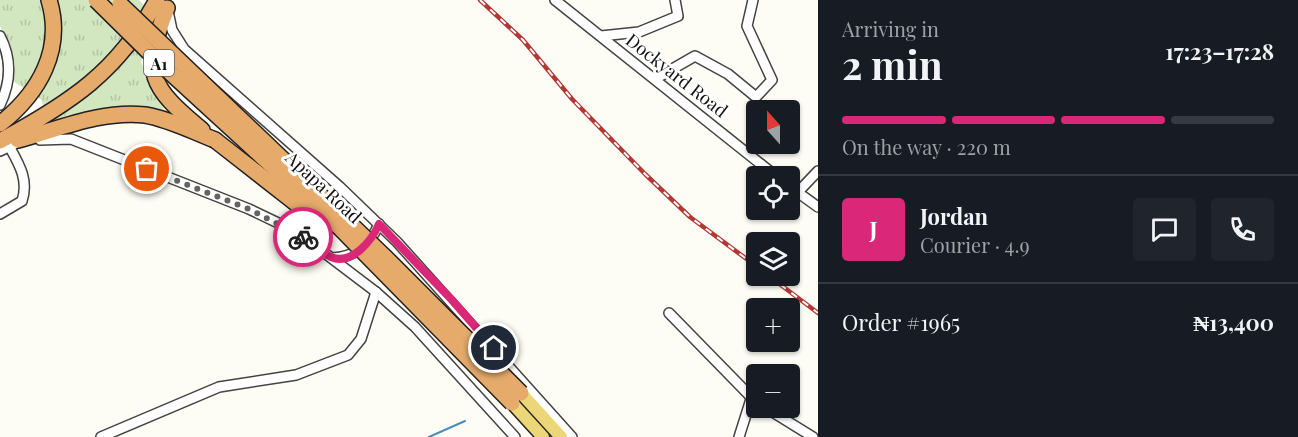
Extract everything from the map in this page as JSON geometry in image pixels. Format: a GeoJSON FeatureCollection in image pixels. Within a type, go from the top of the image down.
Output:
{"type":"FeatureCollection","features":[{"type":"Feature","properties":{"kind":"highway"},"geometry":{"type":"LineString","coordinates":[[0,124],[30,93],[48,67],[55,40],[49,0]]}},
{"type":"Feature","properties":{"kind":"highway","name":"Apapa Road"},"geometry":{"type":"LineString","coordinates":[[96,0],[516,398]]}},
{"type":"Feature","properties":{"kind":"highway"},"geometry":{"type":"LineString","coordinates":[[0,129],[43,108],[78,83],[112,48],[145,0]]}},
{"type":"Feature","properties":{"kind":"highway","name":"Apapa Road"},"geometry":{"type":"LineString","coordinates":[[118,1],[188,72],[346,218],[516,398]]}},
{"type":"Feature","properties":{"kind":"highway"},"geometry":{"type":"LineString","coordinates":[[165,3],[153,50],[154,77],[173,106],[386,275]]}},
{"type":"Feature","properties":{"kind":"highway"},"geometry":{"type":"LineString","coordinates":[[5,145],[99,77],[165,3]]}},
{"type":"Feature","properties":{"kind":"highway"},"geometry":{"type":"LineString","coordinates":[[5,145],[87,120],[127,114],[168,121],[215,140]]}},
{"type":"Feature","properties":{"kind":"main road","name":"Apapa Road"},"geometry":{"type":"LineString","coordinates":[[516,398],[543,437]]}},
{"type":"Feature","properties":{"kind":"main road","name":"Apapa Road"},"geometry":{"type":"LineString","coordinates":[[516,398],[561,437]]}},
{"type":"Feature","properties":{"kind":"street","name":"Dockyard Road"},"geometry":{"type":"LineString","coordinates":[[555,0],[763,166]]}},
{"type":"Feature","properties":{"kind":"street"},"geometry":{"type":"LineString","coordinates":[[601,36],[639,32],[678,16],[675,0]]}},
{"type":"Feature","properties":{"kind":"street"},"geometry":{"type":"LineString","coordinates":[[655,78],[695,56],[728,74],[756,97],[772,80],[747,26],[753,0]]}},
{"type":"Feature","properties":{"kind":"street"},"geometry":{"type":"LineString","coordinates":[[165,3],[172,30],[184,49],[379,224],[452,300],[572,437]]}},
{"type":"Feature","properties":{"kind":"street"},"geometry":{"type":"LineString","coordinates":[[0,36],[9,66],[8,89],[0,105]]}},
{"type":"Feature","properties":{"kind":"street"},"geometry":{"type":"LineString","coordinates":[[0,214],[22,201],[25,193],[22,170],[5,145],[61,137],[87,145],[249,209],[297,232],[376,292],[415,327],[515,437]]}},
{"type":"Feature","properties":{"kind":"street"},"geometry":{"type":"LineString","coordinates":[[800,190],[818,171]]}},
{"type":"Feature","properties":{"kind":"street"},"geometry":{"type":"LineString","coordinates":[[800,195],[818,207]]}},
{"type":"Feature","properties":{"kind":"street"},"geometry":{"type":"LineString","coordinates":[[332,258],[356,253],[374,235],[379,224]]}},
{"type":"Feature","properties":{"kind":"street"},"geometry":{"type":"LineString","coordinates":[[101,437],[219,387],[296,375],[348,355],[361,339],[376,292]]}},
{"type":"Feature","properties":{"kind":"street"},"geometry":{"type":"LineString","coordinates":[[415,327],[427,307],[435,301],[452,300]]}},
{"type":"Feature","properties":{"kind":"street"},"geometry":{"type":"LineString","coordinates":[[669,313],[746,392]]}},
{"type":"Feature","properties":{"kind":"street"},"geometry":{"type":"LineString","coordinates":[[739,437],[747,418]]}},
{"type":"Feature","properties":{"kind":"street"},"geometry":{"type":"LineString","coordinates":[[782,418],[813,437]]}},
{"type":"Feature","properties":{"kind":"green space"},"geometry":{"type":"Polygon","coordinates":[[[0,0],[139,0],[153,14],[141,63],[157,90],[166,116],[50,127],[41,99],[13,81],[15,65],[10,46],[0,26],[0,0]]]}},
{"type":"Feature","properties":{"kind":"waterway"},"geometry":{"type":"LineString","coordinates":[[429,437],[465,421]]}},
{"type":"Feature","properties":{"kind":"railway"},"geometry":{"type":"LineString","coordinates":[[480,0],[523,40],[572,99],[645,174],[690,217],[746,259]]}},
{"type":"Feature","properties":{"kind":"railway"},"geometry":{"type":"LineString","coordinates":[[782,286],[818,313]]}},
{"type":"Feature","properties":{"kind":"way so far"},"geometry":{"type":"LineString","coordinates":[[147,169],[249,209],[303,237]]}},
{"type":"Feature","properties":{"kind":"route"},"geometry":{"type":"LineString","coordinates":[[303,237],[332,258],[345,257],[356,253],[366,244],[374,235],[379,224],[452,300],[494,348]]}}]}
